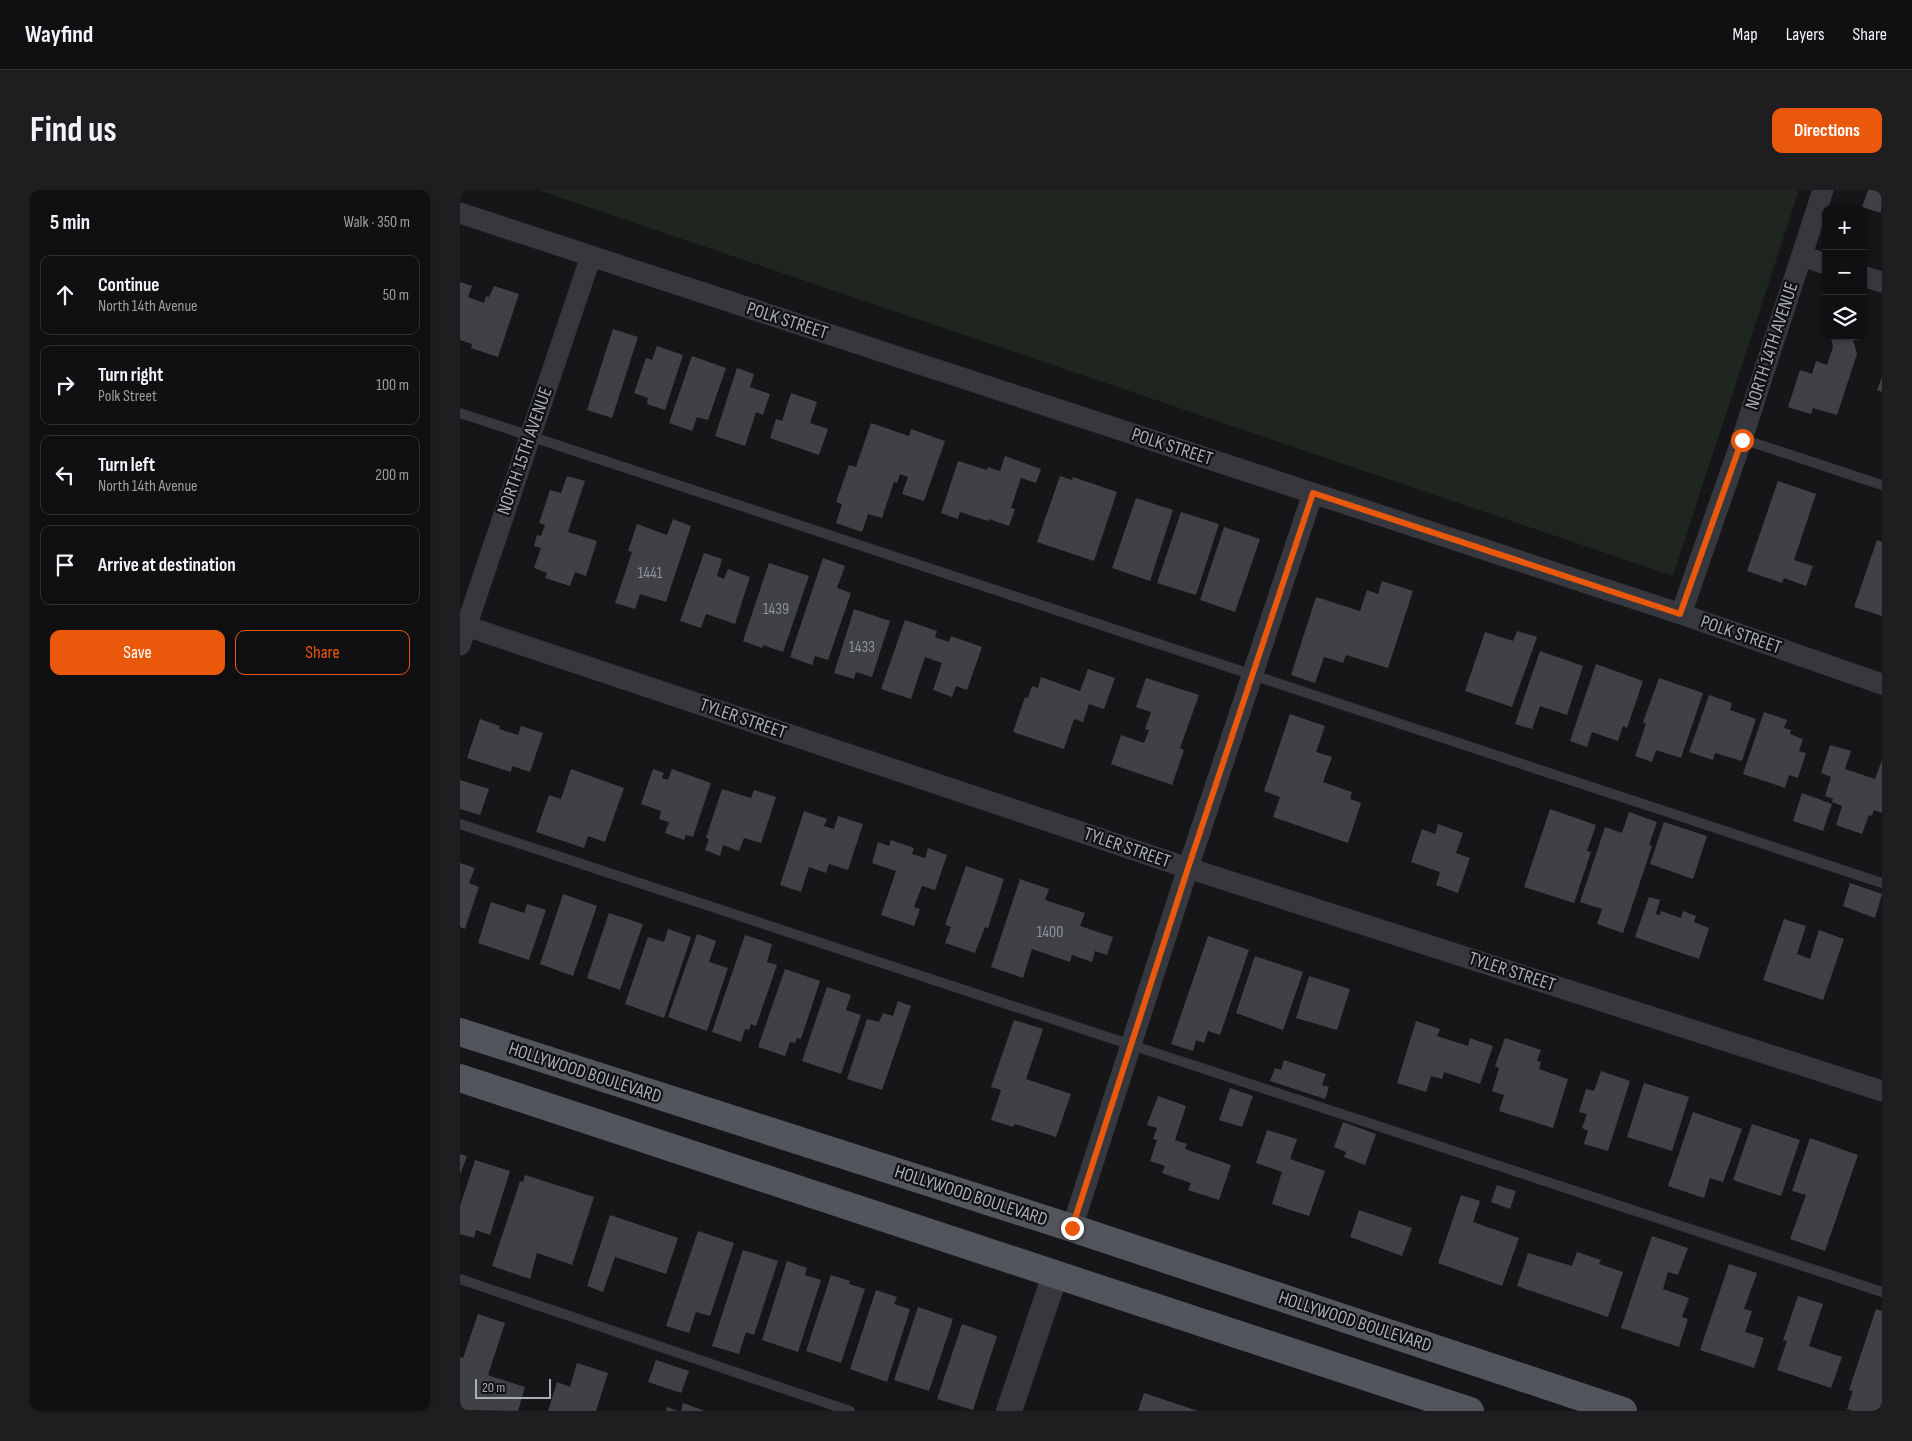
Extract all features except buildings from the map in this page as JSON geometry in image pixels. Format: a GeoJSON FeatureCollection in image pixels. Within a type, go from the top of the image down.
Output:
{"type":"FeatureCollection","features":[{"type":"Feature","properties":{"kind":"main road","name":"HOLLYWOOD BOULEVARD"},"geometry":{"type":"LineString","coordinates":[[465,1035],[1072,1228],[1623,1411]]}},
{"type":"Feature","properties":{"kind":"main road"},"geometry":{"type":"LineString","coordinates":[[460,1078],[1470,1411]]}},
{"type":"Feature","properties":{"kind":"street","name":"NORTH 14TH AVENUE"},"geometry":{"type":"LineString","coordinates":[[1680,614],[1742,440],[1823,190]]}},
{"type":"Feature","properties":{"kind":"street","name":"POLK STREET"},"geometry":{"type":"LineString","coordinates":[[460,213],[1680,614],[1882,684]]}},
{"type":"Feature","properties":{"kind":"street","name":"NORTH 15TH AVENUE"},"geometry":{"type":"LineString","coordinates":[[462,632],[591,256]]}},
{"type":"Feature","properties":{"kind":"street"},"geometry":{"type":"LineString","coordinates":[[1802,256],[1822,263]]}},
{"type":"Feature","properties":{"kind":"street"},"geometry":{"type":"LineString","coordinates":[[1867,277],[1882,282]]}},
{"type":"Feature","properties":{"kind":"street"},"geometry":{"type":"LineString","coordinates":[[1072,1228],[1188,868],[1313,493]]}},
{"type":"Feature","properties":{"kind":"street","name":"TYLER STREET"},"geometry":{"type":"LineString","coordinates":[[462,632],[1882,1091]]}},
{"type":"Feature","properties":{"kind":"street"},"geometry":{"type":"LineString","coordinates":[[1009,1411],[1055,1275]]}},
{"type":"Feature","properties":{"kind":"lane"},"geometry":{"type":"LineString","coordinates":[[460,413],[1882,882]]}},
{"type":"Feature","properties":{"kind":"lane"},"geometry":{"type":"LineString","coordinates":[[1742,440],[1882,485]]}},
{"type":"Feature","properties":{"kind":"lane"},"geometry":{"type":"LineString","coordinates":[[460,824],[1882,1292]]}},
{"type":"Feature","properties":{"kind":"lane"},"geometry":{"type":"LineString","coordinates":[[460,1279],[850,1411]]}},
{"type":"Feature","properties":{"kind":"shaded area"},"geometry":{"type":"Polygon","coordinates":[[[538,190],[1799,190],[1673,576],[538,190]]]}},
{"type":"Feature","properties":{"kind":"route"},"geometry":{"type":"LineString","coordinates":[[1072,1228],[1188,868],[1313,493],[1680,614],[1742,440]]}}]}
